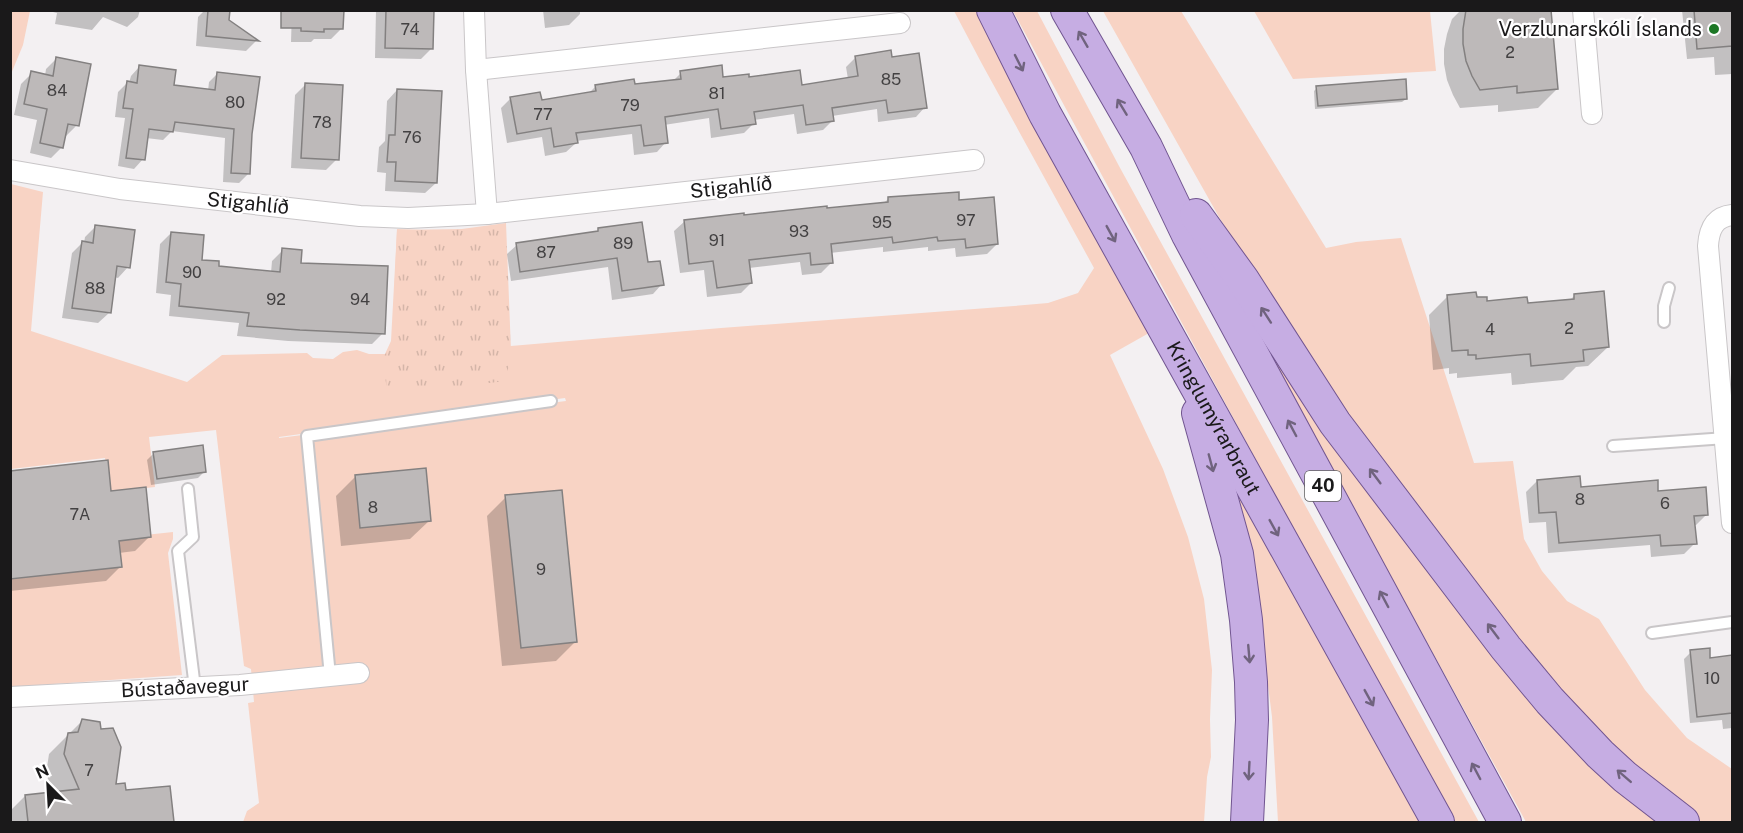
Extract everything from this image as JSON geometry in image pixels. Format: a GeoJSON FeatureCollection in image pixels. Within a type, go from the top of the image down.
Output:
{"type":"FeatureCollection","features":[{"type":"Feature","properties":{"kind":"main road","name":"Kringlumýrarbraut"},"geometry":{"type":"LineString","coordinates":[[993,10],[1045,114],[1438,822]]}},
{"type":"Feature","properties":{"kind":"main road","name":"40"},"geometry":{"type":"LineString","coordinates":[[1067,10],[1146,147],[1188,235],[1504,822]]}},
{"type":"Feature","properties":{"kind":"main road"},"geometry":{"type":"LineString","coordinates":[[1146,147],[1243,280],[1335,423],[1506,648],[1550,701],[1600,754],[1675,819]]}},
{"type":"Feature","properties":{"kind":"main road"},"geometry":{"type":"LineString","coordinates":[[1185,366],[1237,554],[1246,620],[1252,720],[1246,822]]}},
{"type":"Feature","properties":{"kind":"street"},"geometry":{"type":"LineString","coordinates":[[474,10],[476,70],[487,214]]}},
{"type":"Feature","properties":{"kind":"street"},"geometry":{"type":"LineString","coordinates":[[1583,10],[1592,114]]}},
{"type":"Feature","properties":{"kind":"street"},"geometry":{"type":"LineString","coordinates":[[476,70],[900,23]]}},
{"type":"Feature","properties":{"kind":"street","name":"Stigahlíð"},"geometry":{"type":"LineString","coordinates":[[10,170],[120,189],[360,216],[408,218],[487,214],[975,160]]}},
{"type":"Feature","properties":{"kind":"street"},"geometry":{"type":"LineString","coordinates":[[1729,215],[1713,224],[1708,246],[1726,374],[1726,438],[1732,523]]}},
{"type":"Feature","properties":{"kind":"street","name":"Bústaðavegur"},"geometry":{"type":"LineString","coordinates":[[10,697],[195,688],[359,673]]}},
{"type":"Feature","properties":{"kind":"lane"},"geometry":{"type":"LineString","coordinates":[[1664,322],[1664,306],[1669,288]]}},
{"type":"Feature","properties":{"kind":"lane"},"geometry":{"type":"LineString","coordinates":[[330,676],[307,436],[551,401]]}},
{"type":"Feature","properties":{"kind":"lane"},"geometry":{"type":"LineString","coordinates":[[1613,446],[1726,438]]}},
{"type":"Feature","properties":{"kind":"lane"},"geometry":{"type":"LineString","coordinates":[[188,489],[193,537],[177,551],[195,688]]}},
{"type":"Feature","properties":{"kind":"lane"},"geometry":{"type":"LineString","coordinates":[[1652,633],[1732,622]]}},
{"type":"Feature","properties":{"kind":"green space"},"geometry":{"type":"Polygon","coordinates":[[[11,10],[30,11],[23,45],[11,74],[11,10]]]}},
{"type":"Feature","properties":{"kind":"green space"},"geometry":{"type":"Polygon","coordinates":[[[954,11],[977,11],[1018,92],[1149,333],[1110,355],[1163,469],[1188,537],[1204,599],[1212,670],[1211,757],[1207,777],[1204,822],[243,822],[247,811],[259,803],[248,703],[254,702],[251,669],[244,666],[216,430],[149,437],[155,487],[110,492],[105,458],[11,469],[11,184],[43,192],[31,331],[187,382],[222,355],[307,353],[313,358],[333,359],[343,352],[357,350],[369,354],[385,354],[391,341],[397,230],[465,229],[500,347],[1048,303],[1078,293],[1094,268],[954,11]],[[565,398],[279,438],[566,401],[565,398]]]}},
{"type":"Feature","properties":{"kind":"green space"},"geometry":{"type":"Polygon","coordinates":[[[1013,11],[1037,11],[1119,166],[1479,822],[1452,822],[1013,11]]]}},
{"type":"Feature","properties":{"kind":"green space"},"geometry":{"type":"Polygon","coordinates":[[[1103,11],[1181,11],[1326,248],[1356,242],[1401,238],[1474,463],[1513,461],[1524,539],[1542,571],[1567,601],[1599,619],[1645,690],[1687,738],[1732,769],[1732,822],[1703,822],[1693,818],[1584,726],[1326,389],[1219,217],[1103,11]]]}},
{"type":"Feature","properties":{"kind":"green space"},"geometry":{"type":"Polygon","coordinates":[[[1254,11],[1430,11],[1436,71],[1293,79],[1254,11]]]}},
{"type":"Feature","properties":{"kind":"green space"},"geometry":{"type":"Polygon","coordinates":[[[506,223],[511,351],[506,381],[388,395],[382,359],[392,344],[397,229],[447,231],[506,223]]]}},
{"type":"Feature","properties":{"kind":"green space"},"geometry":{"type":"Polygon","coordinates":[[[1228,281],[1553,729],[1660,822],[1526,822],[1228,281]]]}},
{"type":"Feature","properties":{"kind":"green space"},"geometry":{"type":"Polygon","coordinates":[[[1218,450],[1419,822],[1278,822],[1272,717],[1259,614],[1218,450]]]}},
{"type":"Feature","properties":{"kind":"green space"},"geometry":{"type":"Polygon","coordinates":[[[173,532],[168,553],[182,675],[11,687],[11,577],[117,538],[173,532]]]}},
{"type":"Feature","properties":{"kind":"building"},"geometry":{"type":"Polygon","coordinates":[[[208,10],[230,10],[229,20],[259,41],[206,36],[208,10]]]}},
{"type":"Feature","properties":{"kind":"building"},"geometry":{"type":"Polygon","coordinates":[[[281,10],[344,10],[343,29],[324,29],[324,32],[301,31],[301,28],[281,28],[281,10]]]}},
{"type":"Feature","properties":{"kind":"building"},"geometry":{"type":"Polygon","coordinates":[[[386,10],[434,10],[433,49],[385,48],[386,10]]]}},
{"type":"Feature","properties":{"kind":"building"},"geometry":{"type":"Polygon","coordinates":[[[1466,10],[1551,10],[1558,89],[1517,93],[1517,86],[1480,90],[1466,61],[1463,44],[1466,10]]]}},
{"type":"Feature","properties":{"kind":"building","name":"Verzlunarskóli Íslands"},"geometry":{"type":"Polygon","coordinates":[[[1694,10],[1732,10],[1732,46],[1697,49],[1694,10]]]}},
{"type":"Feature","properties":{"kind":"building"},"geometry":{"type":"Polygon","coordinates":[[[891,50],[892,57],[919,53],[927,108],[888,113],[886,100],[832,108],[834,121],[806,125],[803,105],[754,112],[756,124],[721,129],[718,109],[665,117],[668,143],[644,146],[641,125],[576,133],[578,143],[554,147],[551,128],[517,134],[510,97],[540,92],[542,100],[596,91],[595,85],[634,79],[635,84],[681,79],[680,71],[722,65],[723,77],[749,74],[749,77],[800,70],[802,85],[858,76],[855,56],[891,50]]]}},
{"type":"Feature","properties":{"kind":"building"},"geometry":{"type":"Polygon","coordinates":[[[56,57],[91,64],[79,126],[68,124],[63,148],[40,143],[47,109],[24,104],[31,71],[53,76],[56,57]]]}},
{"type":"Feature","properties":{"kind":"building"},"geometry":{"type":"Polygon","coordinates":[[[139,65],[176,70],[174,85],[215,90],[217,72],[260,77],[252,134],[250,174],[231,173],[234,129],[175,122],[173,132],[149,129],[145,160],[126,158],[133,109],[123,108],[127,81],[137,83],[139,65]]]}},
{"type":"Feature","properties":{"kind":"building"},"geometry":{"type":"Polygon","coordinates":[[[1406,79],[1407,99],[1318,106],[1316,86],[1406,79]]]}},
{"type":"Feature","properties":{"kind":"building"},"geometry":{"type":"Polygon","coordinates":[[[305,83],[343,85],[339,160],[301,158],[305,83]]]}},
{"type":"Feature","properties":{"kind":"building"},"geometry":{"type":"Polygon","coordinates":[[[397,89],[442,91],[437,183],[395,181],[396,162],[387,162],[389,135],[395,135],[397,89]]]}},
{"type":"Feature","properties":{"kind":"building"},"geometry":{"type":"Polygon","coordinates":[[[959,192],[959,200],[994,197],[998,244],[966,248],[965,239],[938,241],[937,237],[893,243],[892,237],[831,244],[833,263],[811,265],[810,253],[749,260],[752,283],[717,288],[713,261],[689,264],[684,220],[888,202],[888,197],[959,192]]]}},
{"type":"Feature","properties":{"kind":"building"},"geometry":{"type":"Polygon","coordinates":[[[642,222],[648,262],[660,261],[664,285],[622,291],[617,258],[520,272],[516,243],[642,222]]]}},
{"type":"Feature","properties":{"kind":"building"},"geometry":{"type":"Polygon","coordinates":[[[95,225],[135,230],[130,268],[117,266],[111,313],[72,308],[82,241],[93,243],[95,225]]]}},
{"type":"Feature","properties":{"kind":"building"},"geometry":{"type":"Polygon","coordinates":[[[171,232],[204,235],[202,260],[219,261],[219,266],[280,272],[282,248],[302,250],[301,263],[388,266],[385,334],[247,326],[249,313],[179,306],[181,284],[166,282],[171,232]]]}},
{"type":"Feature","properties":{"kind":"building"},"geometry":{"type":"Polygon","coordinates":[[[1604,291],[1609,347],[1583,350],[1584,361],[1531,366],[1530,354],[1476,359],[1476,355],[1468,355],[1468,350],[1452,351],[1447,295],[1476,292],[1477,297],[1487,297],[1487,301],[1527,297],[1528,303],[1574,299],[1574,294],[1604,291]]]}},
{"type":"Feature","properties":{"kind":"building"},"geometry":{"type":"Polygon","coordinates":[[[203,445],[206,472],[157,479],[153,452],[203,445]]]}},
{"type":"Feature","properties":{"kind":"building"},"geometry":{"type":"Polygon","coordinates":[[[108,460],[111,491],[146,487],[151,537],[119,541],[122,567],[10,579],[10,471],[108,460]]]}},
{"type":"Feature","properties":{"kind":"building"},"geometry":{"type":"Polygon","coordinates":[[[426,468],[431,521],[360,528],[355,475],[426,468]]]}},
{"type":"Feature","properties":{"kind":"building"},"geometry":{"type":"Polygon","coordinates":[[[1580,476],[1581,487],[1658,480],[1658,491],[1706,487],[1708,515],[1694,516],[1697,544],[1661,546],[1660,535],[1559,543],[1556,512],[1539,513],[1537,480],[1580,476]]]}},
{"type":"Feature","properties":{"kind":"building"},"geometry":{"type":"Polygon","coordinates":[[[562,490],[577,642],[521,648],[505,495],[562,490]]]}},
{"type":"Feature","properties":{"kind":"building"},"geometry":{"type":"Polygon","coordinates":[[[1710,648],[1710,658],[1732,655],[1732,713],[1697,717],[1690,650],[1710,648]]]}},
{"type":"Feature","properties":{"kind":"building"},"geometry":{"type":"Polygon","coordinates":[[[82,719],[100,722],[101,729],[113,728],[121,747],[116,784],[125,783],[126,790],[170,786],[174,822],[28,822],[25,795],[79,789],[64,754],[68,733],[78,732],[82,719]]]}},
{"type":"Feature","properties":{"kind":"place","name":"Verzlunarskóli Íslands"},"geometry":{"type":"Point","coordinates":[1714,29]}}]}
